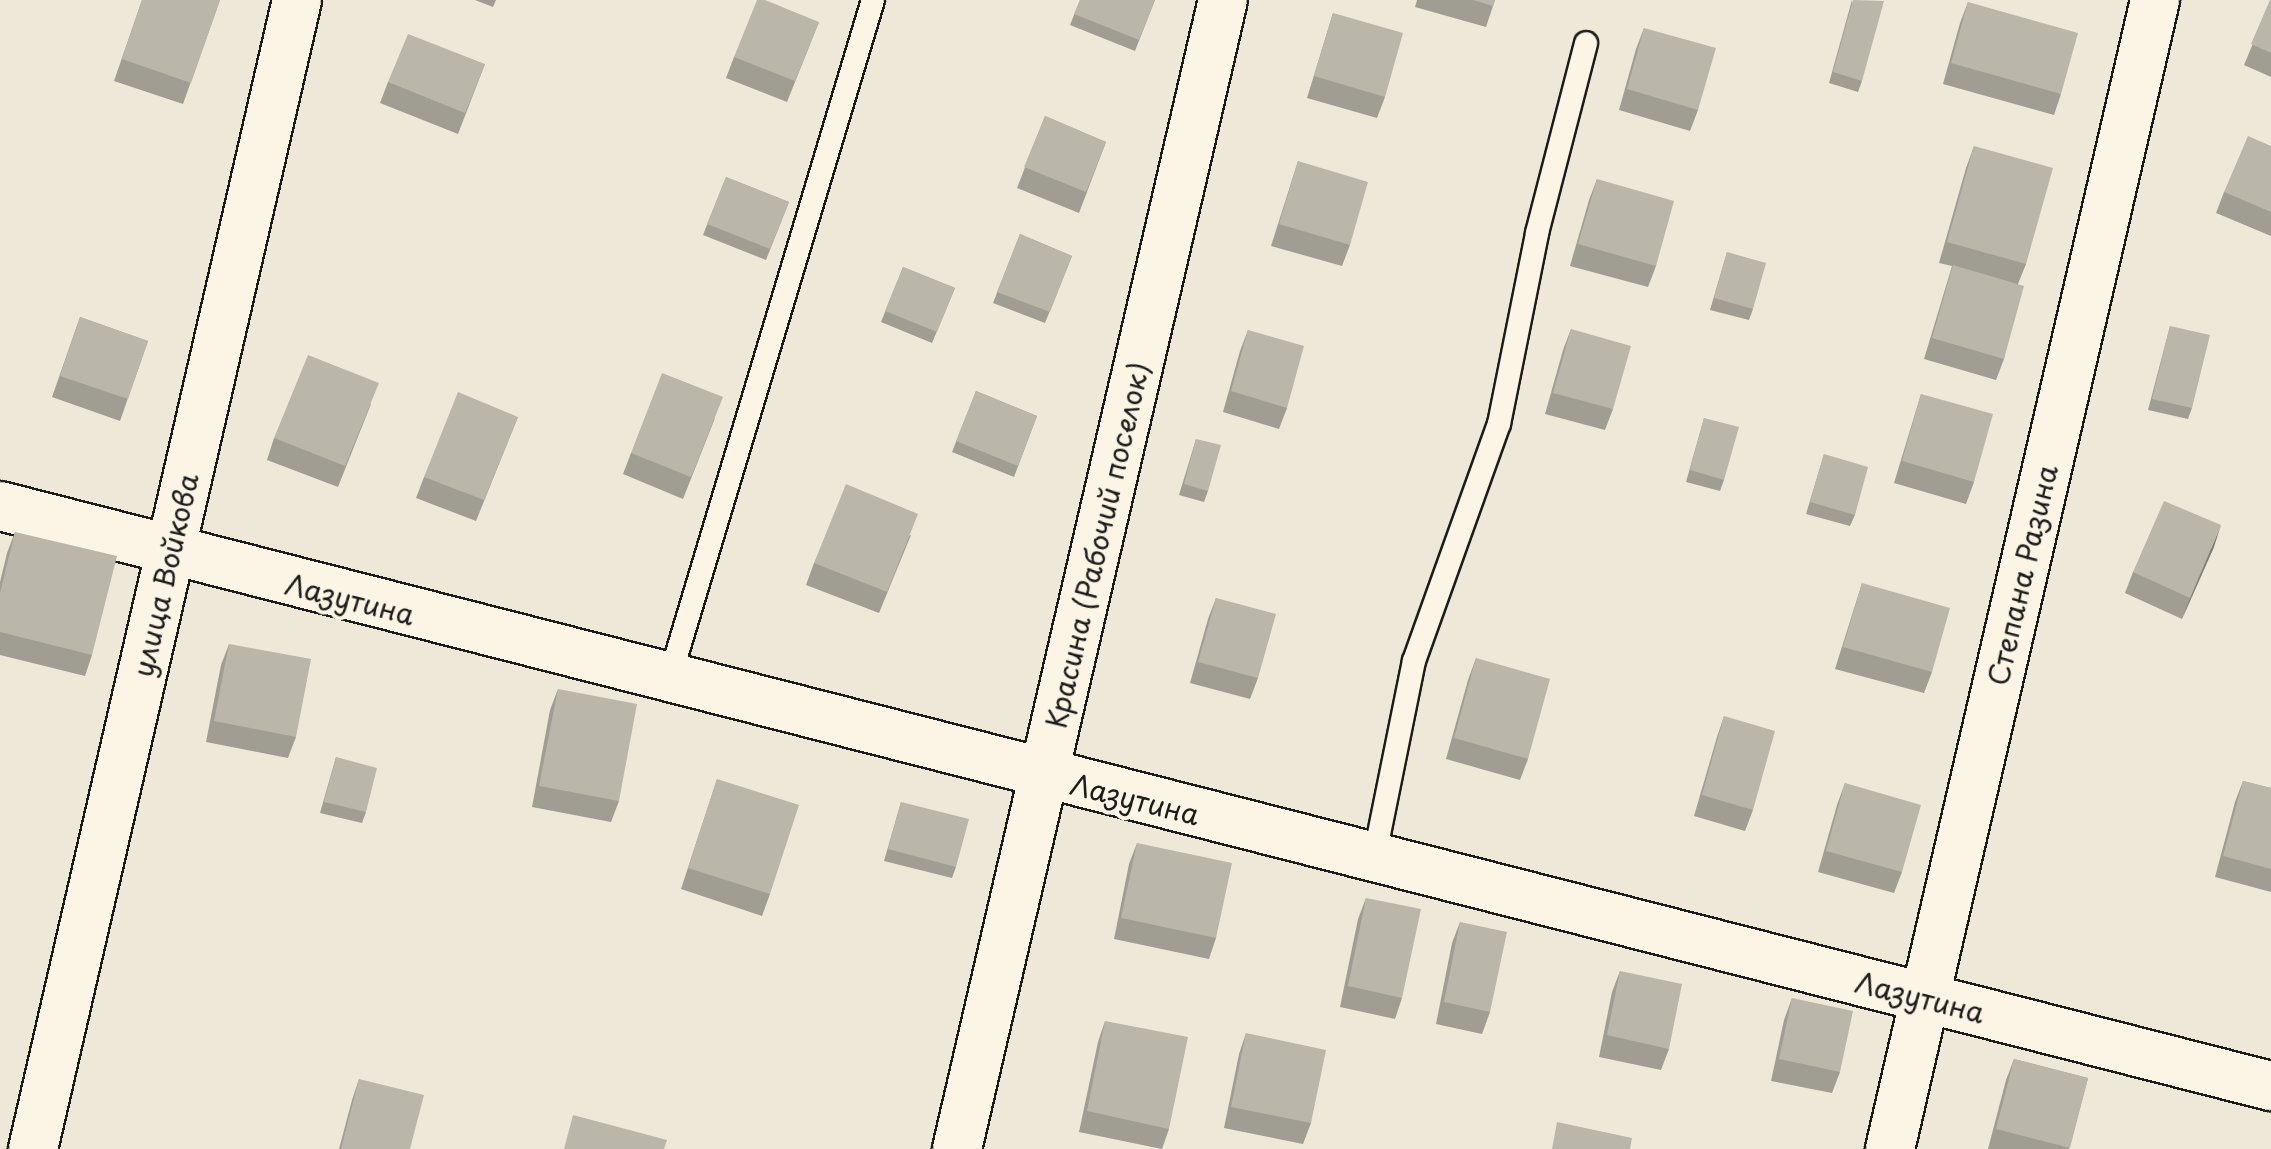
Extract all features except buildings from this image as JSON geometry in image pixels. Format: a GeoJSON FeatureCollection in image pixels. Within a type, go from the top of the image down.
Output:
{"type":"FeatureCollection","features":[{"type":"Feature","properties":{"kind":"street","name":"улица Войкова"},"geometry":{"type":"LineString","coordinates":[[33,1149],[297,0]]}},
{"type":"Feature","properties":{"kind":"street","name":"Красина (Рабочий поселок)"},"geometry":{"type":"LineString","coordinates":[[957,1149],[1223,0]]}},
{"type":"Feature","properties":{"kind":"street","name":"Степана Разина"},"geometry":{"type":"LineString","coordinates":[[1890,1149],[2154,0]]}},
{"type":"Feature","properties":{"kind":"street","name":"Лазутина"},"geometry":{"type":"LineString","coordinates":[[0,506],[170,554],[2271,1086]]}},
{"type":"Feature","properties":{"kind":"lane"},"geometry":{"type":"LineString","coordinates":[[669,680],[873,0]]}},
{"type":"Feature","properties":{"kind":"lane"},"geometry":{"type":"LineString","coordinates":[[1374,859],[1414,660],[1499,424],[1537,233],[1586,42]]}}]}
